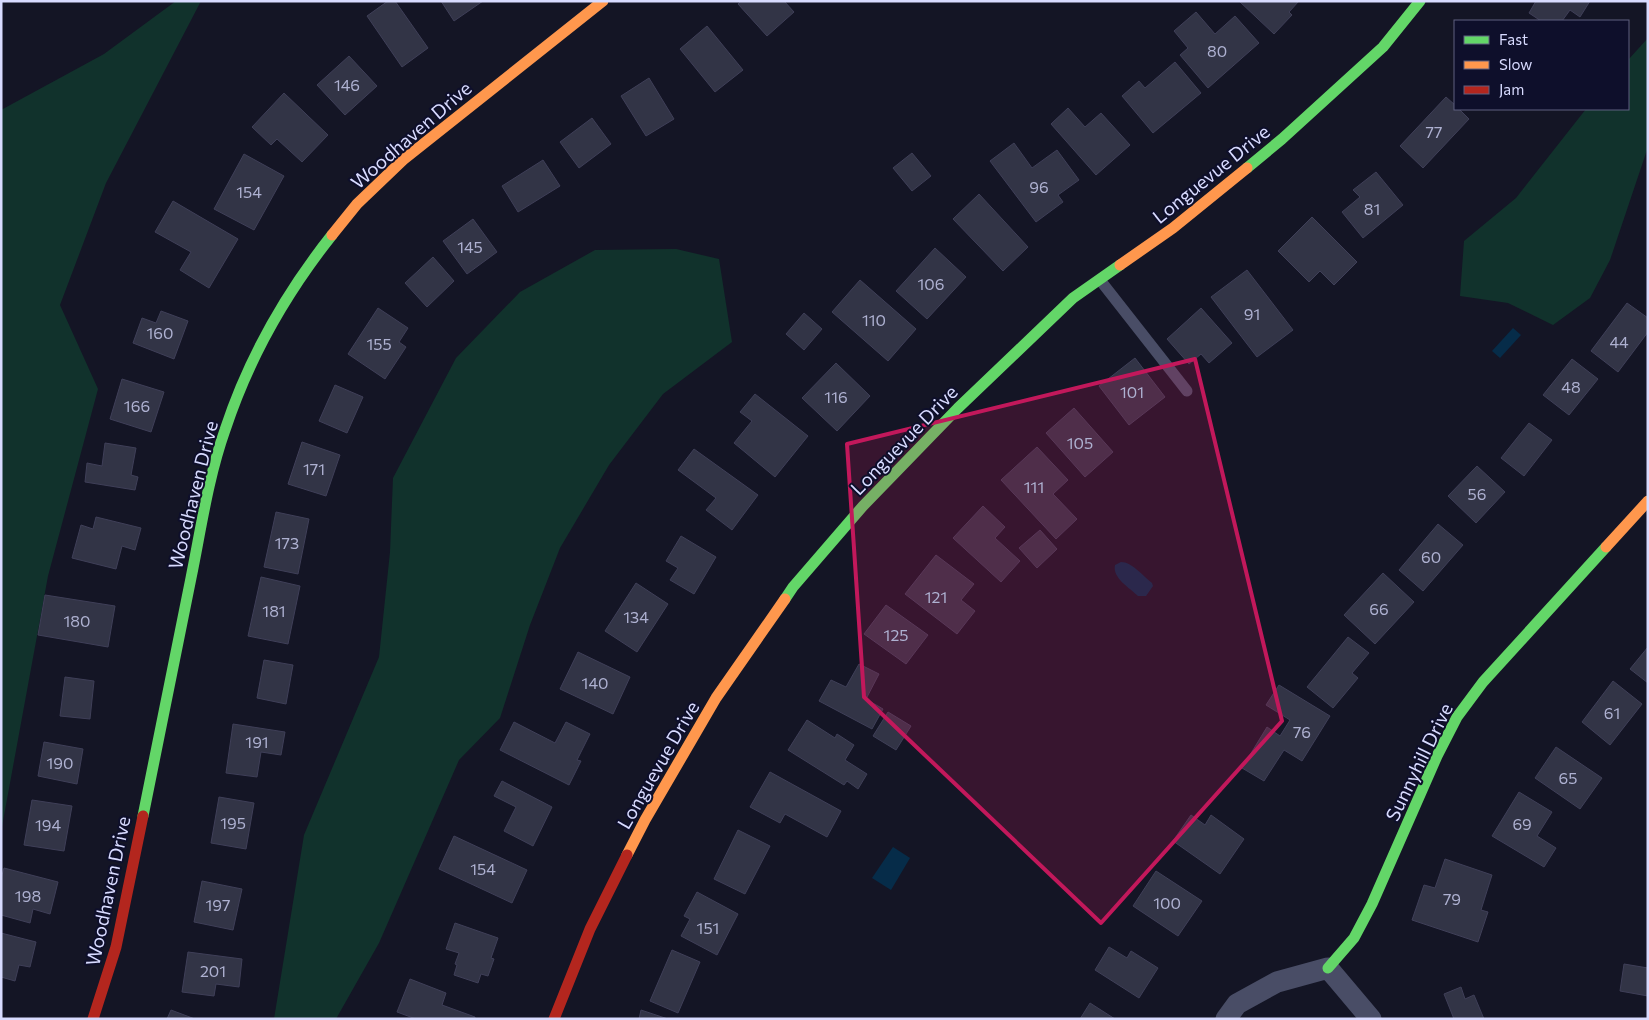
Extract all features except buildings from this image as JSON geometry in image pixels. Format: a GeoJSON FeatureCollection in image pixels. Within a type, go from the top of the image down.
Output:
{"type":"FeatureCollection","features":[{"type":"Feature","properties":{"kind":"street","name":"Woodhaven Drive"},"geometry":{"type":"LineString","coordinates":[[93,1019],[116,947],[210,484],[225,430],[248,372],[276,315],[344,219],[384,177],[427,140],[603,1]]}},
{"type":"Feature","properties":{"kind":"street","name":"Longuevue Drive"},"geometry":{"type":"LineString","coordinates":[[554,1019],[590,929],[645,820],[716,698],[793,587],[863,506],[958,408],[1074,298],[1173,228],[1282,139],[1383,47],[1420,1]]}},
{"type":"Feature","properties":{"kind":"street","name":"Sunnyhill Drive"},"geometry":{"type":"LineString","coordinates":[[1328,968],[1354,938],[1372,904],[1437,756],[1457,717],[1482,682],[1648,501]]}},
{"type":"Feature","properties":{"kind":"street"},"geometry":{"type":"LineString","coordinates":[[1226,1019],[1238,1004],[1277,982],[1328,968],[1371,1019]]}},
{"type":"Feature","properties":{"kind":"lane"},"geometry":{"type":"LineString","coordinates":[[1100,280],[1187,391]]}},
{"type":"Feature","properties":{"kind":"highlighted area"},"geometry":{"type":"Polygon","coordinates":[[[1195,359],[1282,721],[1101,923],[864,697],[847,444],[1195,359]]]}},
{"type":"Feature","properties":{"kind":"green space"},"geometry":{"type":"Polygon","coordinates":[[[176,1],[201,1],[106,183],[60,305],[98,389],[48,576],[1,832],[1,110],[104,54],[176,1]]]}},
{"type":"Feature","properties":{"kind":"green space"},"geometry":{"type":"Polygon","coordinates":[[[1648,38],[1648,147],[1610,260],[1590,298],[1553,325],[1508,303],[1460,296],[1464,241],[1516,198],[1585,110],[1629,110],[1629,59],[1648,38]]]}},
{"type":"Feature","properties":{"kind":"green space"},"geometry":{"type":"Polygon","coordinates":[[[676,249],[719,259],[732,342],[663,394],[609,465],[560,548],[530,625],[500,718],[459,760],[379,943],[336,1019],[274,1019],[304,835],[379,657],[390,552],[393,478],[456,358],[520,292],[595,250],[676,249]]]}},
{"type":"Feature","properties":{"kind":"water"},"geometry":{"type":"Polygon","coordinates":[[[1513,328],[1521,335],[1500,358],[1492,351],[1513,328]]]}},
{"type":"Feature","properties":{"kind":"water"},"geometry":{"type":"Polygon","coordinates":[[[1121,562],[1129,564],[1152,583],[1153,586],[1146,596],[1138,596],[1116,574],[1115,565],[1121,562]]]}},
{"type":"Feature","properties":{"kind":"water"},"geometry":{"type":"Polygon","coordinates":[[[893,847],[910,858],[891,890],[872,878],[893,847]]]}},
{"type":"Feature","properties":{"kind":"traffic: fast"},"geometry":{"type":"LineString","coordinates":[[1247,168],[1282,139],[1383,47],[1420,1]]}},
{"type":"Feature","properties":{"kind":"traffic: fast"},"geometry":{"type":"LineString","coordinates":[[143,816],[205,504],[219,448],[245,378],[270,328],[299,280],[332,235]]}},
{"type":"Feature","properties":{"kind":"traffic: fast"},"geometry":{"type":"LineString","coordinates":[[785,599],[793,587],[863,506],[958,408],[1073,298],[1120,265]]}},
{"type":"Feature","properties":{"kind":"traffic: fast"},"geometry":{"type":"LineString","coordinates":[[1328,968],[1354,938],[1372,904],[1437,756],[1457,717],[1483,682],[1606,547]]}},
{"type":"Feature","properties":{"kind":"traffic: slow"},"geometry":{"type":"LineString","coordinates":[[332,235],[357,204],[403,160],[603,1]]}},
{"type":"Feature","properties":{"kind":"traffic: slow"},"geometry":{"type":"LineString","coordinates":[[1120,265],[1173,228],[1247,168]]}},
{"type":"Feature","properties":{"kind":"traffic: slow"},"geometry":{"type":"LineString","coordinates":[[1606,547],[1648,501]]}},
{"type":"Feature","properties":{"kind":"traffic: slow"},"geometry":{"type":"LineString","coordinates":[[627,855],[645,820],[716,698],[785,599]]}},
{"type":"Feature","properties":{"kind":"traffic: jam"},"geometry":{"type":"LineString","coordinates":[[93,1019],[116,947],[143,816]]}},
{"type":"Feature","properties":{"kind":"traffic: jam"},"geometry":{"type":"LineString","coordinates":[[554,1019],[590,929],[627,855]]}}]}
